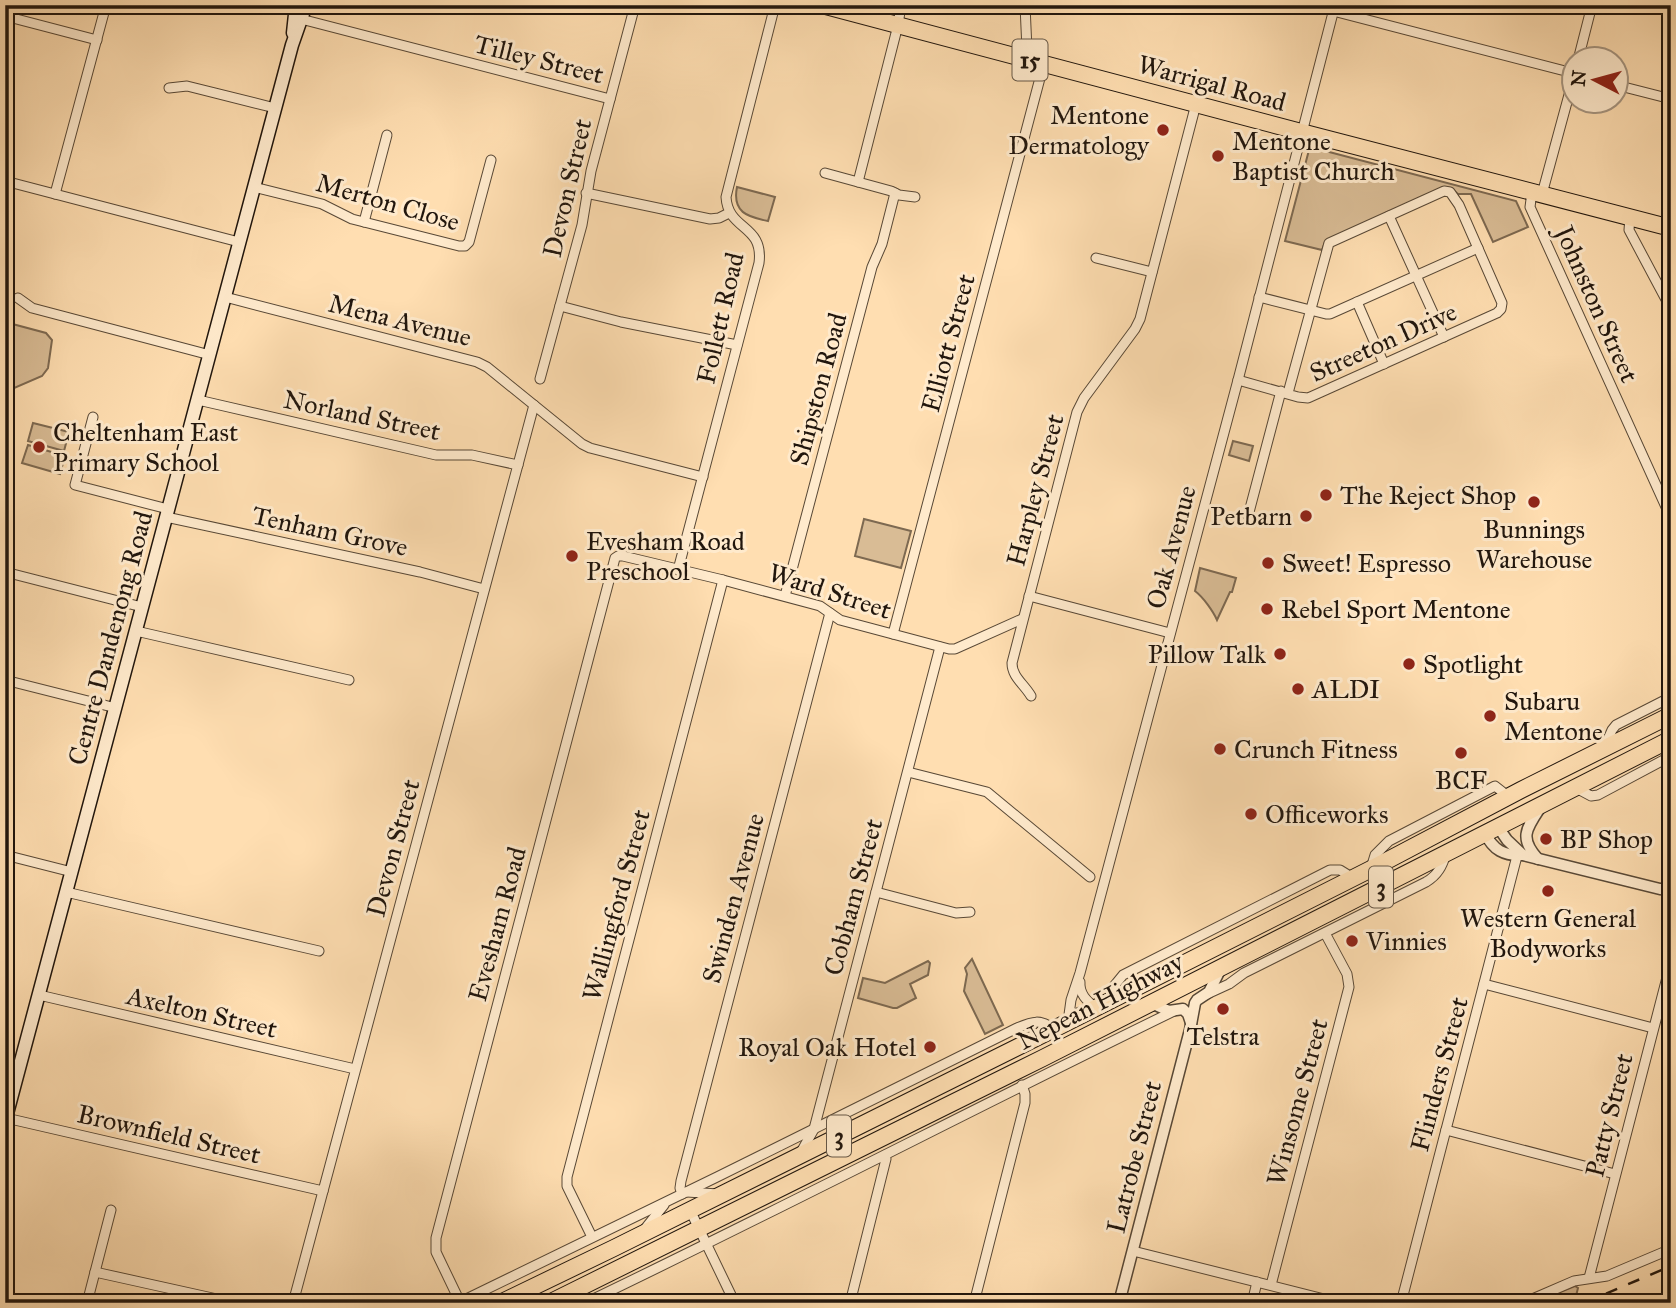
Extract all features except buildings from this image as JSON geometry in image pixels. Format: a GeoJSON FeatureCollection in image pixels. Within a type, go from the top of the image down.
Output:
{"type":"FeatureCollection","features":[{"type":"Feature","properties":{"kind":"highway","name":"Warrigal Road"},"geometry":{"type":"LineString","coordinates":[[822,5],[1671,228]]}},
{"type":"Feature","properties":{"kind":"highway","name":"Nepean Highway"},"geometry":{"type":"LineString","coordinates":[[500,1303],[1034,1040],[1056,1025],[1216,948],[1671,715]]}},
{"type":"Feature","properties":{"kind":"highway","name":"Nepean Highway"},"geometry":{"type":"LineString","coordinates":[[549,1303],[1043,1058],[1671,739]]}},
{"type":"Feature","properties":{"kind":"highway"},"geometry":{"type":"LineString","coordinates":[[1570,766],[1577,788]]}},
{"type":"Feature","properties":{"kind":"highway"},"geometry":{"type":"LineString","coordinates":[[1479,813],[1492,830]]}},
{"type":"Feature","properties":{"kind":"highway"},"geometry":{"type":"LineString","coordinates":[[1325,892],[1334,910]]}},
{"type":"Feature","properties":{"kind":"highway"},"geometry":{"type":"LineString","coordinates":[[1034,1040],[1043,1058]]}},
{"type":"Feature","properties":{"kind":"main road","name":"Centre Dandenong Road"},"geometry":{"type":"LineString","coordinates":[[6,1120],[292,45],[298,14],[306,5]]}},
{"type":"Feature","properties":{"kind":"street"},"geometry":{"type":"LineString","coordinates":[[55,194],[106,5]]}},
{"type":"Feature","properties":{"kind":"street","name":"Devon Street"},"geometry":{"type":"LineString","coordinates":[[540,379],[582,225],[586,193],[635,5]]}},
{"type":"Feature","properties":{"kind":"street","name":"Follett Road"},"geometry":{"type":"LineString","coordinates":[[678,570],[759,263],[760,251],[756,239],[733,219],[726,202],[727,189],[775,5]]}},
{"type":"Feature","properties":{"kind":"street"},"geometry":{"type":"LineString","coordinates":[[858,182],[901,5]]}},
{"type":"Feature","properties":{"kind":"street"},"geometry":{"type":"LineString","coordinates":[[1025,5],[1026,58]]}},
{"type":"Feature","properties":{"kind":"street"},"geometry":{"type":"LineString","coordinates":[[1322,5],[1560,71]]}},
{"type":"Feature","properties":{"kind":"street"},"geometry":{"type":"LineString","coordinates":[[1582,46],[1592,5]]}},
{"type":"Feature","properties":{"kind":"street","name":"Oak Avenue"},"geometry":{"type":"LineString","coordinates":[[1056,1025],[1071,999],[1080,973],[1334,8]]}},
{"type":"Feature","properties":{"kind":"street","name":"Tilley Street"},"geometry":{"type":"LineString","coordinates":[[298,14],[610,99]]}},
{"type":"Feature","properties":{"kind":"street"},"geometry":{"type":"LineString","coordinates":[[5,16],[97,40]]}},
{"type":"Feature","properties":{"kind":"street","name":"Elliott Street"},"geometry":{"type":"LineString","coordinates":[[894,634],[1044,63]]}},
{"type":"Feature","properties":{"kind":"street"},"geometry":{"type":"LineString","coordinates":[[169,88],[187,86],[275,108]]}},
{"type":"Feature","properties":{"kind":"street"},"geometry":{"type":"LineString","coordinates":[[1630,89],[1671,99]]}},
{"type":"Feature","properties":{"kind":"street","name":"Harpley Street"},"geometry":{"type":"LineString","coordinates":[[1031,696],[1014,676],[1012,667],[1022,619],[1079,407],[1138,324],[1196,104]]}},
{"type":"Feature","properties":{"kind":"street"},"geometry":{"type":"LineString","coordinates":[[1542,194],[1562,116]]}},
{"type":"Feature","properties":{"kind":"street"},"geometry":{"type":"LineString","coordinates":[[364,222],[387,135]]}},
{"type":"Feature","properties":{"kind":"street","name":"Merton Close"},"geometry":{"type":"LineString","coordinates":[[254,187],[321,204],[352,219],[465,246],[469,242],[491,160]]}},
{"type":"Feature","properties":{"kind":"street"},"geometry":{"type":"LineString","coordinates":[[825,173],[915,197]]}},
{"type":"Feature","properties":{"kind":"street"},"geometry":{"type":"LineString","coordinates":[[5,181],[239,242]]}},
{"type":"Feature","properties":{"kind":"street","name":"Johnston Street"},"geometry":{"type":"LineString","coordinates":[[1523,189],[1532,191],[1530,207],[1671,518]]}},
{"type":"Feature","properties":{"kind":"street"},"geometry":{"type":"LineString","coordinates":[[1248,516],[1310,310],[1329,243],[1444,191],[1450,191],[1478,248],[1330,314],[1310,310],[1259,297]]}},
{"type":"Feature","properties":{"kind":"street"},"geometry":{"type":"LineString","coordinates":[[586,193],[710,219],[729,213]]}},
{"type":"Feature","properties":{"kind":"street","name":"Shipston Road"},"geometry":{"type":"LineString","coordinates":[[785,596],[872,267],[882,244],[895,193]]}},
{"type":"Feature","properties":{"kind":"street"},"geometry":{"type":"LineString","coordinates":[[1389,216],[1444,337]]}},
{"type":"Feature","properties":{"kind":"street"},"geometry":{"type":"LineString","coordinates":[[1630,217],[1630,232],[1671,309]]}},
{"type":"Feature","properties":{"kind":"street","name":"Streeton Drive"},"geometry":{"type":"LineString","coordinates":[[1238,380],[1308,398],[1497,313],[1502,303],[1478,248]]}},
{"type":"Feature","properties":{"kind":"street"},"geometry":{"type":"LineString","coordinates":[[1096,258],[1152,272]]}},
{"type":"Feature","properties":{"kind":"street","name":"Mena Avenue"},"geometry":{"type":"LineString","coordinates":[[225,297],[478,362],[582,444],[703,477]]}},
{"type":"Feature","properties":{"kind":"street"},"geometry":{"type":"LineString","coordinates":[[18,298],[32,308],[210,355]]}},
{"type":"Feature","properties":{"kind":"street"},"geometry":{"type":"LineString","coordinates":[[1357,302],[1384,364]]}},
{"type":"Feature","properties":{"kind":"street"},"geometry":{"type":"LineString","coordinates":[[560,306],[621,322],[737,345]]}},
{"type":"Feature","properties":{"kind":"street","name":"Norland Street"},"geometry":{"type":"LineString","coordinates":[[198,400],[436,455],[472,455],[518,465]]}},
{"type":"Feature","properties":{"kind":"street","name":"Devon Street"},"geometry":{"type":"LineString","coordinates":[[293,1303],[534,405]]}},
{"type":"Feature","properties":{"kind":"street","name":"Tenham Grove"},"geometry":{"type":"LineString","coordinates":[[93,417],[75,485],[167,513],[484,589]]}},
{"type":"Feature","properties":{"kind":"street","name":"Ward Street"},"geometry":{"type":"LineString","coordinates":[[620,556],[785,596],[820,606],[840,620],[940,647],[955,649],[1022,619]]}},
{"type":"Feature","properties":{"kind":"street","name":"Evesham Road"},"geometry":{"type":"LineString","coordinates":[[459,1302],[436,1252],[436,1238],[614,561],[620,556]]}},
{"type":"Feature","properties":{"kind":"street"},"geometry":{"type":"LineString","coordinates":[[5,572],[142,607]]}},
{"type":"Feature","properties":{"kind":"street","name":"Wallingford Street"},"geometry":{"type":"LineString","coordinates":[[592,1237],[567,1186],[567,1177],[723,580]]}},
{"type":"Feature","properties":{"kind":"street"},"geometry":{"type":"LineString","coordinates":[[1028,596],[1170,633]]}},
{"type":"Feature","properties":{"kind":"street","name":"Swinden Avenue"},"geometry":{"type":"LineString","coordinates":[[683,1193],[680,1188],[681,1181],[830,613]]}},
{"type":"Feature","properties":{"kind":"street"},"geometry":{"type":"LineString","coordinates":[[136,631],[349,680]]}},
{"type":"Feature","properties":{"kind":"street","name":"Cobham Street"},"geometry":{"type":"LineString","coordinates":[[800,1155],[814,1129],[940,647]]}},
{"type":"Feature","properties":{"kind":"street"},"geometry":{"type":"LineString","coordinates":[[5,680],[116,708]]}},
{"type":"Feature","properties":{"kind":"street"},"geometry":{"type":"LineString","coordinates":[[1603,750],[1616,725],[1671,697]]}},
{"type":"Feature","properties":{"kind":"street"},"geometry":{"type":"LineString","coordinates":[[1577,788],[1591,796],[1600,794],[1671,756]]}},
{"type":"Feature","properties":{"kind":"street"},"geometry":{"type":"LineString","coordinates":[[908,772],[987,792],[1090,877]]}},
{"type":"Feature","properties":{"kind":"street"},"geometry":{"type":"LineString","coordinates":[[1371,869],[1375,855],[1390,841],[1495,786],[1508,797]]}},
{"type":"Feature","properties":{"kind":"street"},"geometry":{"type":"LineString","coordinates":[[1538,859],[1528,847],[1526,833],[1542,805]]}},
{"type":"Feature","properties":{"kind":"street"},"geometry":{"type":"LineString","coordinates":[[1492,830],[1507,840],[1520,855],[1667,891]]}},
{"type":"Feature","properties":{"kind":"street"},"geometry":{"type":"LineString","coordinates":[[585,1303],[1229,984],[1244,973],[1432,879],[1442,867],[1446,854]]}},
{"type":"Feature","properties":{"kind":"street"},"geometry":{"type":"LineString","coordinates":[[5,855],[72,872]]}},
{"type":"Feature","properties":{"kind":"street","name":"Flinders Street"},"geometry":{"type":"LineString","coordinates":[[1401,1303],[1520,855]]}},
{"type":"Feature","properties":{"kind":"street"},"geometry":{"type":"LineString","coordinates":[[1080,973],[1079,989],[1083,996],[1103,1004],[1123,975],[1330,870],[1339,870],[1353,878]]}},
{"type":"Feature","properties":{"kind":"street"},"geometry":{"type":"LineString","coordinates":[[66,892],[320,951]]}},
{"type":"Feature","properties":{"kind":"street"},"geometry":{"type":"LineString","coordinates":[[876,892],[957,913],[970,912]]}},
{"type":"Feature","properties":{"kind":"street"},"geometry":{"type":"LineString","coordinates":[[1216,948],[1229,921]]}},
{"type":"Feature","properties":{"kind":"street","name":"Winsome Street"},"geometry":{"type":"LineString","coordinates":[[1270,1285],[1349,987],[1347,974],[1325,933]]}},
{"type":"Feature","properties":{"kind":"street","name":"Patty Street"},"geometry":{"type":"LineString","coordinates":[[1589,1278],[1671,962]]}},
{"type":"Feature","properties":{"kind":"street","name":"Latrobe Street"},"geometry":{"type":"LineString","coordinates":[[1119,1303],[1192,1023],[1201,998],[1210,990],[1222,967]]}},
{"type":"Feature","properties":{"kind":"street"},"geometry":{"type":"LineString","coordinates":[[1484,984],[1653,1027]]}},
{"type":"Feature","properties":{"kind":"street","name":"Axelton Street"},"geometry":{"type":"LineString","coordinates":[[39,995],[355,1069]]}},
{"type":"Feature","properties":{"kind":"street"},"geometry":{"type":"LineString","coordinates":[[1151,1003],[1169,1011],[1187,1012],[1192,1023]]}},
{"type":"Feature","properties":{"kind":"street"},"geometry":{"type":"LineString","coordinates":[[459,1302],[1017,1028],[1034,1022],[1056,1025]]}},
{"type":"Feature","properties":{"kind":"street"},"geometry":{"type":"LineString","coordinates":[[974,1303],[1025,1102],[1022,1085]]}},
{"type":"Feature","properties":{"kind":"street","name":"Brownfield Street"},"geometry":{"type":"LineString","coordinates":[[6,1120],[323,1191]]}},
{"type":"Feature","properties":{"kind":"street"},"geometry":{"type":"LineString","coordinates":[[1446,1130],[1615,1174]]}},
{"type":"Feature","properties":{"kind":"street"},"geometry":{"type":"LineString","coordinates":[[850,1303],[885,1155]]}},
{"type":"Feature","properties":{"kind":"street"},"geometry":{"type":"LineString","coordinates":[[683,1193],[724,1194]]}},
{"type":"Feature","properties":{"kind":"street"},"geometry":{"type":"LineString","coordinates":[[641,1234],[668,1201]]}},
{"type":"Feature","properties":{"kind":"street"},"geometry":{"type":"LineString","coordinates":[[87,1303],[111,1210]]}},
{"type":"Feature","properties":{"kind":"street"},"geometry":{"type":"LineString","coordinates":[[690,1210],[731,1295],[731,1303]]}},
{"type":"Feature","properties":{"kind":"street"},"geometry":{"type":"LineString","coordinates":[[1523,1303],[1574,1281],[1607,1276],[1671,1249]]}},
{"type":"Feature","properties":{"kind":"street"},"geometry":{"type":"LineString","coordinates":[[1133,1251],[1340,1303]]}},
{"type":"Feature","properties":{"kind":"street"},"geometry":{"type":"LineString","coordinates":[[95,1272],[226,1301]]}},
{"type":"Feature","properties":{"kind":"street"},"geometry":{"type":"LineString","coordinates":[[1252,1303],[1257,1282]]}},
{"type":"Feature","properties":{"kind":"shaded area"},"geometry":{"type":"Polygon","coordinates":[[[1314,148],[1516,201],[1528,227],[1493,242],[1471,194],[1458,194],[1453,190],[1325,242],[1322,250],[1285,241],[1309,150],[1314,148]]]}},
{"type":"Feature","properties":{"kind":"shaded area"},"geometry":{"type":"Polygon","coordinates":[[[737,187],[775,197],[768,221],[754,218],[739,208],[737,187]]]}},
{"type":"Feature","properties":{"kind":"shaded area"},"geometry":{"type":"Polygon","coordinates":[[[5,322],[46,333],[52,340],[48,368],[42,376],[5,392],[5,322]]]}},
{"type":"Feature","properties":{"kind":"shaded area"},"geometry":{"type":"Polygon","coordinates":[[[33,423],[69,432],[64,451],[28,441],[33,423]]]}},
{"type":"Feature","properties":{"kind":"shaded area"},"geometry":{"type":"Polygon","coordinates":[[[1233,441],[1253,446],[1249,461],[1229,455],[1233,441]]]}},
{"type":"Feature","properties":{"kind":"shaded area"},"geometry":{"type":"Polygon","coordinates":[[[28,445],[65,456],[60,474],[22,463],[28,445]]]}},
{"type":"Feature","properties":{"kind":"shaded area"},"geometry":{"type":"Polygon","coordinates":[[[864,519],[911,531],[901,568],[855,556],[864,519]]]}},
{"type":"Feature","properties":{"kind":"shaded area"},"geometry":{"type":"Polygon","coordinates":[[[1200,568],[1236,578],[1232,592],[1217,620],[1208,604],[1195,591],[1200,568]]]}},
{"type":"Feature","properties":{"kind":"shaded area"},"geometry":{"type":"Polygon","coordinates":[[[972,959],[1003,1025],[985,1034],[964,991],[967,974],[965,968],[972,959]]]}},
{"type":"Feature","properties":{"kind":"shaded area"},"geometry":{"type":"Polygon","coordinates":[[[928,961],[928,975],[910,984],[916,998],[893,1008],[858,998],[863,978],[885,983],[928,961]]]}},
{"type":"Feature","properties":{"kind":"shaded area"},"geometry":{"type":"Polygon","coordinates":[[[1575,1286],[1578,1288],[1575,1300],[1569,1303],[1544,1303],[1543,1299],[1575,1286]]]}},
{"type":"Feature","properties":{"kind":"railway"},"geometry":{"type":"LineString","coordinates":[[1584,1303],[1671,1266]]}},
{"type":"Feature","properties":{"kind":"place","name":"Mentone Dermatology"},"geometry":{"type":"Point","coordinates":[1163,130]}},
{"type":"Feature","properties":{"kind":"place","name":"Mentone Baptist Church"},"geometry":{"type":"Point","coordinates":[1218,156]}},
{"type":"Feature","properties":{"kind":"place","name":"Cheltenham East Primary School"},"geometry":{"type":"Point","coordinates":[39,447]}},
{"type":"Feature","properties":{"kind":"place","name":"The Reject Shop"},"geometry":{"type":"Point","coordinates":[1326,495]}},
{"type":"Feature","properties":{"kind":"place","name":"Bunnings Warehouse"},"geometry":{"type":"Point","coordinates":[1534,502]}},
{"type":"Feature","properties":{"kind":"place","name":"Petbarn"},"geometry":{"type":"Point","coordinates":[1306,516]}},
{"type":"Feature","properties":{"kind":"place","name":"Evesham Road Preschool"},"geometry":{"type":"Point","coordinates":[572,556]}},
{"type":"Feature","properties":{"kind":"place","name":"Sweet! Espresso"},"geometry":{"type":"Point","coordinates":[1268,563]}},
{"type":"Feature","properties":{"kind":"place","name":"Rebel Sport Mentone"},"geometry":{"type":"Point","coordinates":[1267,609]}},
{"type":"Feature","properties":{"kind":"place","name":"Pillow Talk"},"geometry":{"type":"Point","coordinates":[1280,654]}},
{"type":"Feature","properties":{"kind":"place","name":"Spotlight"},"geometry":{"type":"Point","coordinates":[1409,664]}},
{"type":"Feature","properties":{"kind":"place","name":"ALDI"},"geometry":{"type":"Point","coordinates":[1298,689]}},
{"type":"Feature","properties":{"kind":"place","name":"Subaru Mentone"},"geometry":{"type":"Point","coordinates":[1490,716]}},
{"type":"Feature","properties":{"kind":"place","name":"Crunch Fitness"},"geometry":{"type":"Point","coordinates":[1220,749]}},
{"type":"Feature","properties":{"kind":"place","name":"BCF"},"geometry":{"type":"Point","coordinates":[1461,753]}},
{"type":"Feature","properties":{"kind":"place","name":"Officeworks"},"geometry":{"type":"Point","coordinates":[1251,814]}},
{"type":"Feature","properties":{"kind":"place","name":"BP Shop"},"geometry":{"type":"Point","coordinates":[1546,839]}},
{"type":"Feature","properties":{"kind":"place","name":"Western General Bodyworks"},"geometry":{"type":"Point","coordinates":[1548,891]}},
{"type":"Feature","properties":{"kind":"place","name":"Vinnies"},"geometry":{"type":"Point","coordinates":[1352,941]}},
{"type":"Feature","properties":{"kind":"place","name":"Telstra"},"geometry":{"type":"Point","coordinates":[1223,1009]}},
{"type":"Feature","properties":{"kind":"place","name":"Royal Oak Hotel"},"geometry":{"type":"Point","coordinates":[930,1047]}}]}
